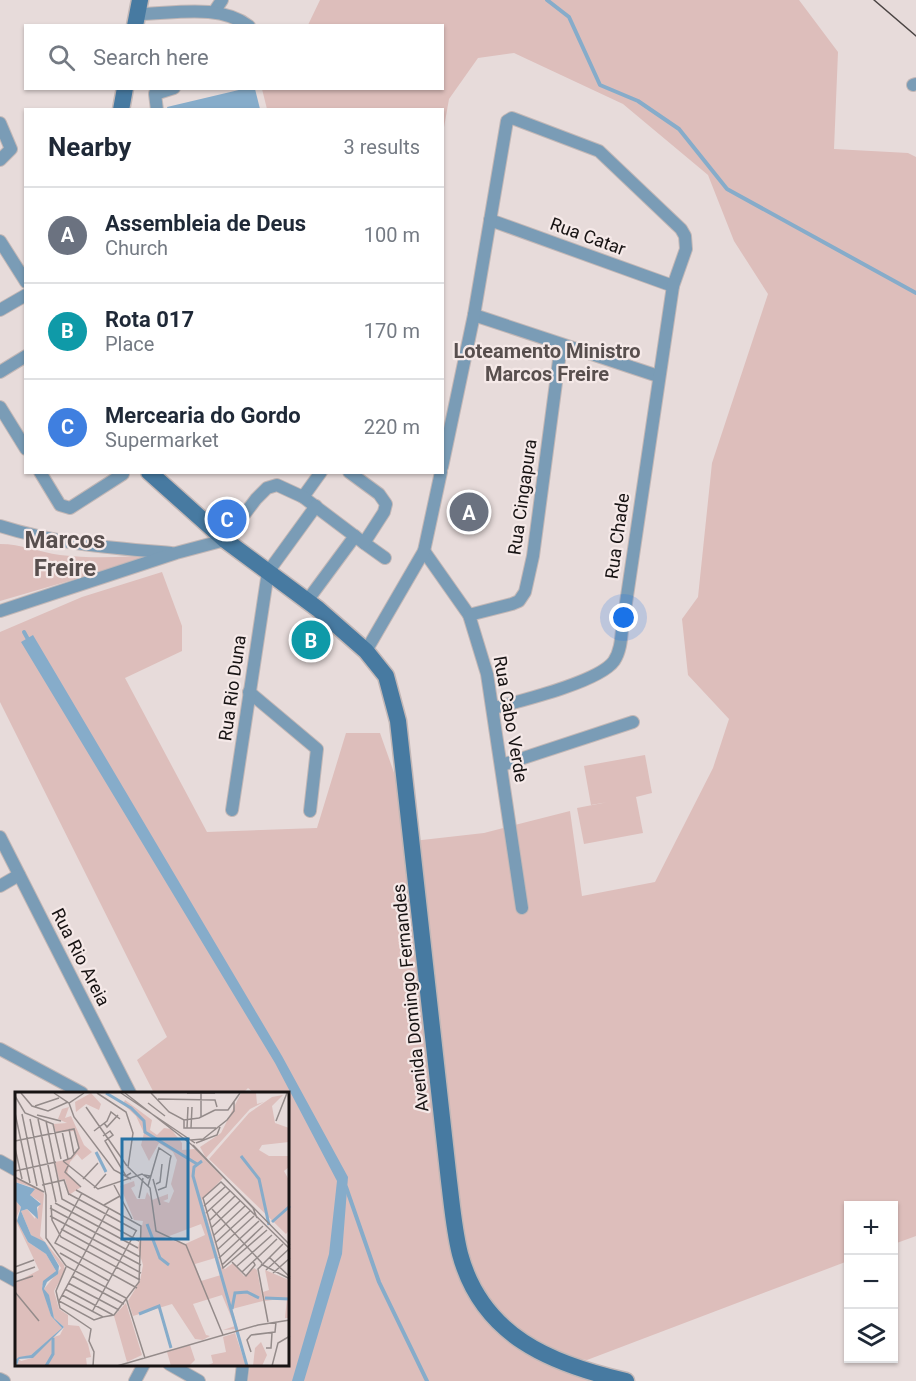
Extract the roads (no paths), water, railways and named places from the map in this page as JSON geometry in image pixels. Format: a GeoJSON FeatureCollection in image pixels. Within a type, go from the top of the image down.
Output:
{"type":"FeatureCollection","features":[{"type":"Feature","properties":{"kind":"main road"},"geometry":{"type":"LineString","coordinates":[[121,108],[125,90]]}},
{"type":"Feature","properties":{"kind":"main road","name":"Avenida Domingo Fernandes"},"geometry":{"type":"LineString","coordinates":[[150,474],[225,540],[307,601],[366,651],[386,676],[398,721],[449,1181],[460,1254],[468,1276],[481,1300],[501,1326],[543,1355],[580,1370],[626,1381]]}},
{"type":"Feature","properties":{"kind":"street"},"geometry":{"type":"LineString","coordinates":[[214,12],[222,0]]}},
{"type":"Feature","properties":{"kind":"street"},"geometry":{"type":"LineString","coordinates":[[137,13],[214,12],[237,18],[246,24]]}},
{"type":"Feature","properties":{"kind":"street"},"geometry":{"type":"LineString","coordinates":[[157,108],[155,94],[168,90]]}},
{"type":"Feature","properties":{"kind":"street","name":"Rua Chade"},"geometry":{"type":"LineString","coordinates":[[490,220],[509,118],[588,145],[599,151],[686,236],[686,249],[673,286],[622,630],[615,660],[608,668],[588,678],[494,708]]}},
{"type":"Feature","properties":{"kind":"street"},"geometry":{"type":"LineString","coordinates":[[0,123],[10,149],[0,159]]}},
{"type":"Feature","properties":{"kind":"street"},"geometry":{"type":"LineString","coordinates":[[444,458],[474,315],[490,220]]}},
{"type":"Feature","properties":{"kind":"street","name":"Rua Catar"},"geometry":{"type":"LineString","coordinates":[[490,220],[673,286]]}},
{"type":"Feature","properties":{"kind":"street"},"geometry":{"type":"LineString","coordinates":[[2,247],[24,279]]}},
{"type":"Feature","properties":{"kind":"street"},"geometry":{"type":"LineString","coordinates":[[0,310],[24,296]]}},
{"type":"Feature","properties":{"kind":"street"},"geometry":{"type":"LineString","coordinates":[[474,315],[658,376]]}},
{"type":"Feature","properties":{"kind":"street","name":"Rua Cingapura"},"geometry":{"type":"LineString","coordinates":[[469,615],[519,601],[525,592],[533,556],[561,345]]}},
{"type":"Feature","properties":{"kind":"street"},"geometry":{"type":"LineString","coordinates":[[0,372],[24,357]]}},
{"type":"Feature","properties":{"kind":"street"},"geometry":{"type":"LineString","coordinates":[[0,407],[24,446]]}},
{"type":"Feature","properties":{"kind":"street"},"geometry":{"type":"LineString","coordinates":[[41,474],[60,506],[76,506],[123,474]]}},
{"type":"Feature","properties":{"kind":"street"},"geometry":{"type":"LineString","coordinates":[[303,497],[320,474]]}},
{"type":"Feature","properties":{"kind":"street"},"geometry":{"type":"LineString","coordinates":[[307,601],[384,512],[386,504],[380,494],[352,474]]}},
{"type":"Feature","properties":{"kind":"street"},"geometry":{"type":"LineString","coordinates":[[366,651],[424,551],[441,474]]}},
{"type":"Feature","properties":{"kind":"street"},"geometry":{"type":"LineString","coordinates":[[0,611],[176,553],[225,540],[267,488],[277,485],[303,497],[385,558]]}},
{"type":"Feature","properties":{"kind":"street"},"geometry":{"type":"LineString","coordinates":[[268,572],[316,506]]}},
{"type":"Feature","properties":{"kind":"street"},"geometry":{"type":"LineString","coordinates":[[0,526],[32,536],[79,545],[176,553]]}},
{"type":"Feature","properties":{"kind":"street","name":"Rua Cabo Verde"},"geometry":{"type":"LineString","coordinates":[[424,551],[469,615],[487,674],[494,708],[522,909]]}},
{"type":"Feature","properties":{"kind":"street","name":"Rua Rio Duna"},"geometry":{"type":"LineString","coordinates":[[232,810],[268,572]]}},
{"type":"Feature","properties":{"kind":"street"},"geometry":{"type":"LineString","coordinates":[[249,692],[317,749],[310,811]]}},
{"type":"Feature","properties":{"kind":"street"},"geometry":{"type":"LineString","coordinates":[[502,765],[633,722]]}},
{"type":"Feature","properties":{"kind":"street","name":"Rua Rio Areia"},"geometry":{"type":"LineString","coordinates":[[0,837],[129,1092]]}},
{"type":"Feature","properties":{"kind":"street"},"geometry":{"type":"LineString","coordinates":[[0,886],[19,875]]}},
{"type":"Feature","properties":{"kind":"street"},"geometry":{"type":"LineString","coordinates":[[0,1049],[80,1092]]}},
{"type":"Feature","properties":{"kind":"street"},"geometry":{"type":"LineString","coordinates":[[0,1161],[15,1169]]}},
{"type":"Feature","properties":{"kind":"street"},"geometry":{"type":"LineString","coordinates":[[0,1272],[15,1280]]}},
{"type":"Feature","properties":{"kind":"street"},"geometry":{"type":"LineString","coordinates":[[135,1381],[143,1366]]}},
{"type":"Feature","properties":{"kind":"street"},"geometry":{"type":"LineString","coordinates":[[171,1366],[199,1381]]}},
{"type":"Feature","properties":{"kind":"street"},"geometry":{"type":"LineString","coordinates":[[241,1381],[243,1366]]}},
{"type":"Feature","properties":{"kind":"street"},"geometry":{"type":"LineString","coordinates":[[0,1379],[4,1381]]}},
{"type":"Feature","properties":{"kind":"water"},"geometry":{"type":"Polygon","coordinates":[[[239,90],[255,90],[260,108],[167,108],[239,90]]]}},
{"type":"Feature","properties":{"kind":"water"},"geometry":{"type":"Polygon","coordinates":[[[33,635],[282,1056],[348,1177],[342,1254],[304,1381],[292,1381],[329,1254],[337,1181],[275,1063],[21,642],[33,635]]]}},
{"type":"Feature","properties":{"kind":"waterway"},"geometry":{"type":"LineString","coordinates":[[547,0],[569,17],[600,85],[638,101],[679,129],[727,189],[916,293]]}},
{"type":"Feature","properties":{"kind":"waterway"},"geometry":{"type":"LineString","coordinates":[[24,632],[30,643]]}},
{"type":"Feature","properties":{"kind":"waterway"},"geometry":{"type":"LineString","coordinates":[[346,1187],[379,1282],[427,1381]]}},
{"type":"Feature","properties":{"kind":"tram line"},"geometry":{"type":"LineString","coordinates":[[874,0],[916,36]]}},
{"type":"Feature","properties":{"kind":"place","name":"Assembleia de Deus"},"geometry":{"type":"Point","coordinates":[469,512]}},
{"type":"Feature","properties":{"kind":"place","name":"Mercearia do Gordo"},"geometry":{"type":"Point","coordinates":[227,519]}},
{"type":"Feature","properties":{"kind":"place","name":"Rota 017"},"geometry":{"type":"Point","coordinates":[311,640]}},
{"type":"Feature","properties":{"kind":"district","name":"Loteamento Ministro Marcos Freire"},"geometry":{"type":"Point","coordinates":[547,362]}},
{"type":"Feature","properties":{"kind":"district","name":"Marcos Freire"},"geometry":{"type":"Point","coordinates":[65,554]}}]}
